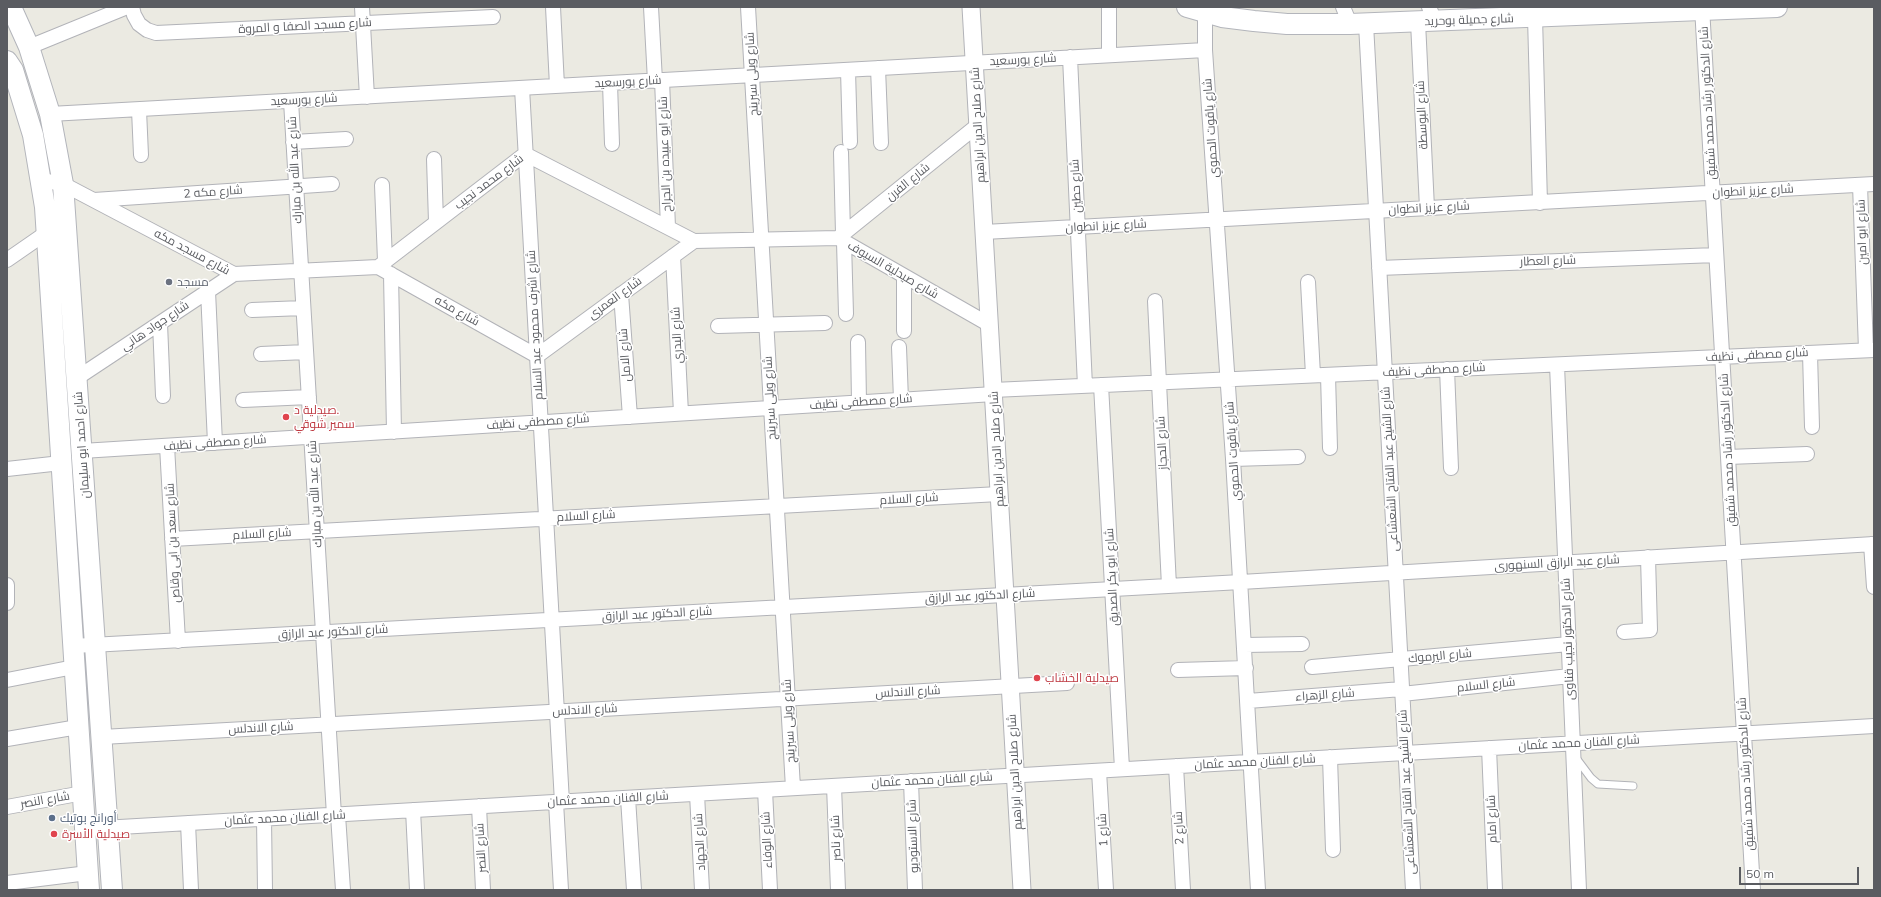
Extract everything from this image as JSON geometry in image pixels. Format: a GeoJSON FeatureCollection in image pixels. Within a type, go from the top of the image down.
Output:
{"type":"FeatureCollection","features":[{"type":"Feature","properties":{"kind":"main road","name":"شارع احمد ابو سليمان"},"geometry":{"type":"LineString","coordinates":[[11,7],[29,47],[50,114],[63,184],[112,890]]}},
{"type":"Feature","properties":{"kind":"main road","name":"شارع جميلة بوحريد"},"geometry":{"type":"LineString","coordinates":[[1208,11],[1287,24],[1353,18],[1535,17],[1641,10],[1777,7]]}},
{"type":"Feature","properties":{"kind":"main road","name":"شارع احمد ابو سليمان"},"geometry":{"type":"LineString","coordinates":[[7,61],[13,70],[33,135],[45,207],[88,881]]}},
{"type":"Feature","properties":{"kind":"street"},"geometry":{"type":"LineString","coordinates":[[29,47],[127,7]]}},
{"type":"Feature","properties":{"kind":"street","name":"شارع مسجد الصفا و المروة"},"geometry":{"type":"LineString","coordinates":[[132,7],[139,24],[147,30],[156,33],[493,17]]}},
{"type":"Feature","properties":{"kind":"street"},"geometry":{"type":"LineString","coordinates":[[362,7],[368,97]]}},
{"type":"Feature","properties":{"kind":"street"},"geometry":{"type":"LineString","coordinates":[[553,7],[557,86]]}},
{"type":"Feature","properties":{"kind":"street","name":"شارع ابو عبيده بن الجراح"},"geometry":{"type":"LineString","coordinates":[[651,7],[659,80],[668,227]]}},
{"type":"Feature","properties":{"kind":"street","name":"شارع ويلى سبرينج"},"geometry":{"type":"LineString","coordinates":[[748,7],[793,788]]}},
{"type":"Feature","properties":{"kind":"street","name":"شارع صلاح الدين ابراهيم"},"geometry":{"type":"LineString","coordinates":[[971,7],[1022,890]]}},
{"type":"Feature","properties":{"kind":"street"},"geometry":{"type":"LineString","coordinates":[[1109,7],[1109,55]]}},
{"type":"Feature","properties":{"kind":"street","name":"شارع الدكتور رشاد محمد شفيق"},"geometry":{"type":"LineString","coordinates":[[1702,9],[1753,890]]}},
{"type":"Feature","properties":{"kind":"street","name":"شارع ياقوت الحموي"},"geometry":{"type":"LineString","coordinates":[[1208,11],[1206,50],[1245,645],[1258,890]]}},
{"type":"Feature","properties":{"kind":"street","name":"شارع البوسطة"},"geometry":{"type":"LineString","coordinates":[[1427,17],[1427,208]]}},
{"type":"Feature","properties":{"kind":"street"},"geometry":{"type":"LineString","coordinates":[[1535,17],[1540,202]]}},
{"type":"Feature","properties":{"kind":"street","name":"شارع الشيخ عبد الفتاح الشعشاعى"},"geometry":{"type":"LineString","coordinates":[[1353,18],[1376,211],[1413,890]]}},
{"type":"Feature","properties":{"kind":"street","name":"شارع بورسعيد"},"geometry":{"type":"LineString","coordinates":[[50,114],[1206,50]]}},
{"type":"Feature","properties":{"kind":"street","name":"شارع حطين"},"geometry":{"type":"LineString","coordinates":[[1070,57],[1085,386]]}},
{"type":"Feature","properties":{"kind":"street"},"geometry":{"type":"LineString","coordinates":[[878,68],[881,143]]}},
{"type":"Feature","properties":{"kind":"street"},"geometry":{"type":"LineString","coordinates":[[846,314],[842,238],[848,70]]}},
{"type":"Feature","properties":{"kind":"street"},"geometry":{"type":"LineString","coordinates":[[610,83],[612,144]]}},
{"type":"Feature","properties":{"kind":"street","name":"شارع اشرف محمود عبد السلام"},"geometry":{"type":"LineString","coordinates":[[522,88],[557,712],[561,890]]}},
{"type":"Feature","properties":{"kind":"street","name":"شارع عبد الله بن مبارك"},"geometry":{"type":"LineString","coordinates":[[291,101],[329,725],[342,890]]}},
{"type":"Feature","properties":{"kind":"street"},"geometry":{"type":"LineString","coordinates":[[139,110],[141,155]]}},
{"type":"Feature","properties":{"kind":"street","name":"شارع الفرن"},"geometry":{"type":"LineString","coordinates":[[842,238],[978,125]]}},
{"type":"Feature","properties":{"kind":"street"},"geometry":{"type":"LineString","coordinates":[[293,142],[346,139]]}},
{"type":"Feature","properties":{"kind":"street","name":"شارع محمد نجيب"},"geometry":{"type":"LineString","coordinates":[[382,264],[525,154],[694,241]]}},
{"type":"Feature","properties":{"kind":"street"},"geometry":{"type":"LineString","coordinates":[[434,159],[436,222]]}},
{"type":"Feature","properties":{"kind":"street","name":"شارع مسجد مكه"},"geometry":{"type":"LineString","coordinates":[[41,180],[63,184],[234,274],[382,264]]}},
{"type":"Feature","properties":{"kind":"street","name":"شارع مكه 2"},"geometry":{"type":"LineString","coordinates":[[93,200],[332,184]]}},
{"type":"Feature","properties":{"kind":"street"},"geometry":{"type":"LineString","coordinates":[[382,185],[382,264]]}},
{"type":"Feature","properties":{"kind":"street","name":"شارع عزيز انطوان"},"geometry":{"type":"LineString","coordinates":[[984,232],[1867,185]]}},
{"type":"Feature","properties":{"kind":"street","name":"شارع ابو امين"},"geometry":{"type":"LineString","coordinates":[[1867,185],[1870,350]]}},
{"type":"Feature","properties":{"kind":"street"},"geometry":{"type":"LineString","coordinates":[[7,260],[46,233]]}},
{"type":"Feature","properties":{"kind":"street","name":"شارع صيدلية السيوف"},"geometry":{"type":"LineString","coordinates":[[694,241],[842,238],[904,276],[990,325]]}},
{"type":"Feature","properties":{"kind":"street","name":"شارع العمرى"},"geometry":{"type":"LineString","coordinates":[[537,356],[694,241]]}},
{"type":"Feature","properties":{"kind":"street","name":"شارع العطار"},"geometry":{"type":"LineString","coordinates":[[1379,268],[1716,255]]}},
{"type":"Feature","properties":{"kind":"street","name":"شارع البدري"},"geometry":{"type":"LineString","coordinates":[[673,256],[681,413]]}},
{"type":"Feature","properties":{"kind":"street","name":"شارع مكه"},"geometry":{"type":"LineString","coordinates":[[382,264],[391,274],[537,356]]}},
{"type":"Feature","properties":{"kind":"street","name":"شارع جواد هاني"},"geometry":{"type":"LineString","coordinates":[[77,378],[234,274]]}},
{"type":"Feature","properties":{"kind":"street"},"geometry":{"type":"LineString","coordinates":[[391,274],[394,432]]}},
{"type":"Feature","properties":{"kind":"street"},"geometry":{"type":"LineString","coordinates":[[904,276],[904,331]]}},
{"type":"Feature","properties":{"kind":"street"},"geometry":{"type":"LineString","coordinates":[[1308,282],[1313,376]]}},
{"type":"Feature","properties":{"kind":"street"},"geometry":{"type":"LineString","coordinates":[[208,291],[215,443]]}},
{"type":"Feature","properties":{"kind":"street","name":"شارع الامل"},"geometry":{"type":"LineString","coordinates":[[621,294],[630,417]]}},
{"type":"Feature","properties":{"kind":"street","name":"شارع الحجاز"},"geometry":{"type":"LineString","coordinates":[[1155,301],[1170,586]]}},
{"type":"Feature","properties":{"kind":"street"},"geometry":{"type":"LineString","coordinates":[[252,310],[303,308]]}},
{"type":"Feature","properties":{"kind":"street"},"geometry":{"type":"LineString","coordinates":[[160,323],[163,396]]}},
{"type":"Feature","properties":{"kind":"street"},"geometry":{"type":"LineString","coordinates":[[718,326],[826,323]]}},
{"type":"Feature","properties":{"kind":"street"},"geometry":{"type":"LineString","coordinates":[[858,342],[859,402]]}},
{"type":"Feature","properties":{"kind":"street"},"geometry":{"type":"LineString","coordinates":[[899,347],[901,400]]}},
{"type":"Feature","properties":{"kind":"street","name":"شارع مصطفى نظيف"},"geometry":{"type":"LineString","coordinates":[[82,451],[901,400],[1101,385],[1870,350]]}},
{"type":"Feature","properties":{"kind":"street"},"geometry":{"type":"LineString","coordinates":[[261,354],[306,352]]}},
{"type":"Feature","properties":{"kind":"street"},"geometry":{"type":"LineString","coordinates":[[1810,353],[1812,427]]}},
{"type":"Feature","properties":{"kind":"street","name":"شارع الدكتور نجيب قناوى"},"geometry":{"type":"LineString","coordinates":[[1557,365],[1579,890]]}},
{"type":"Feature","properties":{"kind":"street"},"geometry":{"type":"LineString","coordinates":[[1447,369],[1451,468]]}},
{"type":"Feature","properties":{"kind":"street"},"geometry":{"type":"LineString","coordinates":[[1328,375],[1330,448]]}},
{"type":"Feature","properties":{"kind":"street","name":"شارع ابو بكر الصديق"},"geometry":{"type":"LineString","coordinates":[[1101,385],[1122,770]]}},
{"type":"Feature","properties":{"kind":"street"},"geometry":{"type":"LineString","coordinates":[[243,400],[309,397]]}},
{"type":"Feature","properties":{"kind":"street","name":"شارع سعد بن ابى وقاص"},"geometry":{"type":"LineString","coordinates":[[167,446],[178,640]]}},
{"type":"Feature","properties":{"kind":"street"},"geometry":{"type":"LineString","coordinates":[[1728,457],[1807,454]]}},
{"type":"Feature","properties":{"kind":"street"},"geometry":{"type":"LineString","coordinates":[[1233,459],[1298,457]]}},
{"type":"Feature","properties":{"kind":"street"},"geometry":{"type":"LineString","coordinates":[[7,469],[61,463]]}},
{"type":"Feature","properties":{"kind":"street","name":"شارع السلام"},"geometry":{"type":"LineString","coordinates":[[172,539],[999,494]]}},
{"type":"Feature","properties":{"kind":"street"},"geometry":{"type":"LineString","coordinates":[[1873,544],[1874,588]]}},
{"type":"Feature","properties":{"kind":"street","name":"شارع عبد الرازق السنهورى"},"geometry":{"type":"LineString","coordinates":[[1241,582],[1873,544]]}},
{"type":"Feature","properties":{"kind":"street"},"geometry":{"type":"LineString","coordinates":[[1624,632],[1648,632],[1650,628],[1648,557]]}},
{"type":"Feature","properties":{"kind":"street","name":"شارع الدكتور عبد الرازق"},"geometry":{"type":"LineString","coordinates":[[73,646],[1241,582]]}},
{"type":"Feature","properties":{"kind":"street"},"geometry":{"type":"LineString","coordinates":[[7,585],[7,603]]}},
{"type":"Feature","properties":{"kind":"street"},"geometry":{"type":"LineString","coordinates":[[1245,645],[1302,644]]}},
{"type":"Feature","properties":{"kind":"street","name":"شارع اليرموك"},"geometry":{"type":"LineString","coordinates":[[1312,667],[1568,644]]}},
{"type":"Feature","properties":{"kind":"street"},"geometry":{"type":"LineString","coordinates":[[7,680],[74,667]]}},
{"type":"Feature","properties":{"kind":"street"},"geometry":{"type":"LineString","coordinates":[[1178,670],[1246,668]]}},
{"type":"Feature","properties":{"kind":"street","name":"شارع السلام"},"geometry":{"type":"LineString","coordinates":[[1402,692],[1570,676]]}},
{"type":"Feature","properties":{"kind":"street","name":"شارع الاندلس"},"geometry":{"type":"LineString","coordinates":[[102,737],[1067,683]]}},
{"type":"Feature","properties":{"kind":"street","name":"شارع الزهراء"},"geometry":{"type":"LineString","coordinates":[[1248,701],[1402,692]]}},
{"type":"Feature","properties":{"kind":"street","name":"شارع الفنان محمد عثمان"},"geometry":{"type":"LineString","coordinates":[[85,829],[1489,748],[1573,749],[1744,734],[1874,726]]}},
{"type":"Feature","properties":{"kind":"street"},"geometry":{"type":"LineString","coordinates":[[7,739],[78,727]]}},
{"type":"Feature","properties":{"kind":"street","name":"شارع امام"},"geometry":{"type":"LineString","coordinates":[[1489,748],[1495,890]]}},
{"type":"Feature","properties":{"kind":"street"},"geometry":{"type":"LineString","coordinates":[[1330,758],[1333,850]]}},
{"type":"Feature","properties":{"kind":"street","name":"شارع 2"},"geometry":{"type":"LineString","coordinates":[[1176,766],[1183,890]]}},
{"type":"Feature","properties":{"kind":"street","name":"شارع 1"},"geometry":{"type":"LineString","coordinates":[[1099,771],[1106,890]]}},
{"type":"Feature","properties":{"kind":"street","name":"شارع الاستوديو"},"geometry":{"type":"LineString","coordinates":[[911,782],[915,890]]}},
{"type":"Feature","properties":{"kind":"street","name":"شارع ناصر"},"geometry":{"type":"LineString","coordinates":[[834,786],[838,890]]}},
{"type":"Feature","properties":{"kind":"street","name":"شارع الوفاء"},"geometry":{"type":"LineString","coordinates":[[765,790],[770,890]]}},
{"type":"Feature","properties":{"kind":"street","name":"شارع النصر"},"geometry":{"type":"LineString","coordinates":[[7,807],[83,793]]}},
{"type":"Feature","properties":{"kind":"street","name":"شارع الجهاد"},"geometry":{"type":"LineString","coordinates":[[697,794],[702,890]]}},
{"type":"Feature","properties":{"kind":"street"},"geometry":{"type":"LineString","coordinates":[[628,798],[634,890]]}},
{"type":"Feature","properties":{"kind":"street","name":"شارع النصر"},"geometry":{"type":"LineString","coordinates":[[479,806],[483,890]]}},
{"type":"Feature","properties":{"kind":"street"},"geometry":{"type":"LineString","coordinates":[[413,810],[417,890]]}},
{"type":"Feature","properties":{"kind":"street"},"geometry":{"type":"LineString","coordinates":[[264,819],[266,890]]}},
{"type":"Feature","properties":{"kind":"street"},"geometry":{"type":"LineString","coordinates":[[188,823],[191,890]]}},
{"type":"Feature","properties":{"kind":"street"},"geometry":{"type":"LineString","coordinates":[[7,884],[88,881]]}},
{"type":"Feature","properties":{"kind":"lane"},"geometry":{"type":"LineString","coordinates":[[1573,749],[1591,778],[1598,784],[1633,786]]}},
{"type":"Feature","properties":{"kind":"place","name":"مسجد"},"geometry":{"type":"Point","coordinates":[169,282]}},
{"type":"Feature","properties":{"kind":"place","name":"صيدلية د. سمير شوقي"},"geometry":{"type":"Point","coordinates":[286,417]}},
{"type":"Feature","properties":{"kind":"place","name":"صيدلية الخشاب"},"geometry":{"type":"Point","coordinates":[1037,678]}},
{"type":"Feature","properties":{"kind":"place","name":"أورانج بوتيك"},"geometry":{"type":"Point","coordinates":[52,818]}},
{"type":"Feature","properties":{"kind":"place","name":"صيدلية الأسرة"},"geometry":{"type":"Point","coordinates":[54,834]}}]}
